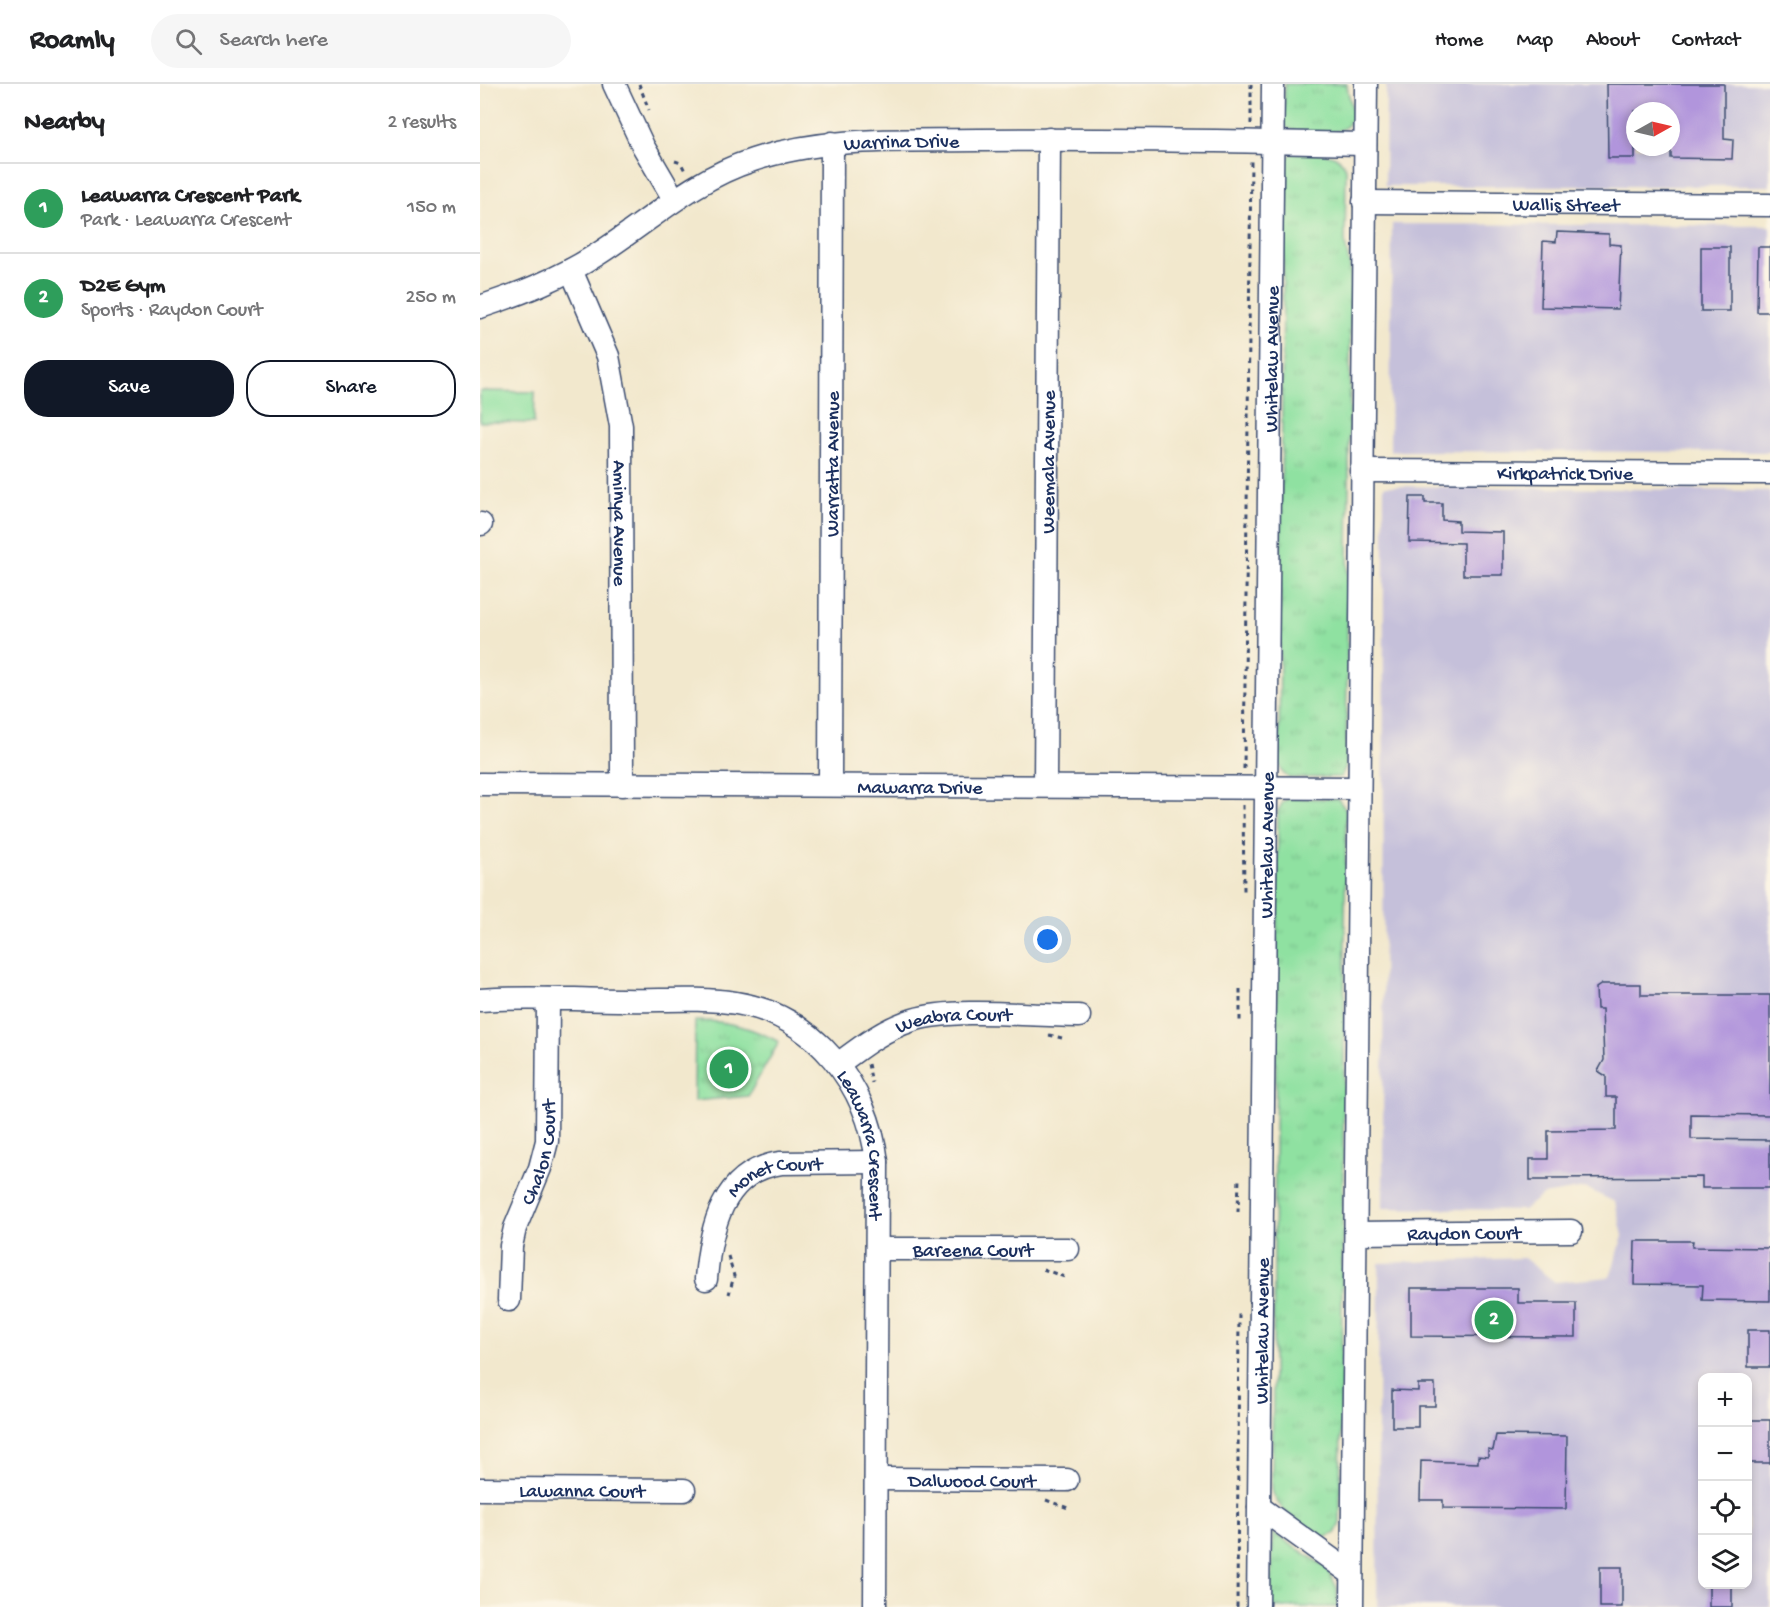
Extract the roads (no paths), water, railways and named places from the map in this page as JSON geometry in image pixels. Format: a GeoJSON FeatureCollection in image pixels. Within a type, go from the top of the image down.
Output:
{"type":"FeatureCollection","features":[{"type":"Feature","properties":{"kind":"street"},"geometry":{"type":"LineString","coordinates":[[614,84],[643,146],[674,199]]}},
{"type":"Feature","properties":{"kind":"street","name":"Whitelaw Avenue"},"geometry":{"type":"LineString","coordinates":[[1258,1607],[1255,788],[1273,84]]}},
{"type":"Feature","properties":{"kind":"street"},"geometry":{"type":"LineString","coordinates":[[1352,1604],[1365,86]]}},
{"type":"Feature","properties":{"kind":"street","name":"Warrina Drive"},"geometry":{"type":"LineString","coordinates":[[480,307],[537,287],[571,270],[616,243],[674,199],[715,176],[751,160],[832,143],[1049,140],[1365,144]]}},
{"type":"Feature","properties":{"kind":"street","name":"Weemala Avenue"},"geometry":{"type":"LineString","coordinates":[[1045,786],[1049,140]]}},
{"type":"Feature","properties":{"kind":"street","name":"Warratta Avenue"},"geometry":{"type":"LineString","coordinates":[[830,785],[832,143]]}},
{"type":"Feature","properties":{"kind":"street","name":"Wallis Street"},"geometry":{"type":"LineString","coordinates":[[1364,202],[1770,205]]}},
{"type":"Feature","properties":{"kind":"street","name":"Aminya Avenue"},"geometry":{"type":"LineString","coordinates":[[571,270],[608,356],[621,426],[622,785]]}},
{"type":"Feature","properties":{"kind":"street","name":"Kirkpatrick Drive"},"geometry":{"type":"LineString","coordinates":[[1361,471],[1770,474]]}},
{"type":"Feature","properties":{"kind":"street","name":"Mawarra Drive"},"geometry":{"type":"LineString","coordinates":[[480,784],[1358,788]]}},
{"type":"Feature","properties":{"kind":"street","name":"Chalon Court"},"geometry":{"type":"LineString","coordinates":[[510,1300],[511,1246],[515,1228],[540,1168],[547,1141],[549,999]]}},
{"type":"Feature","properties":{"kind":"street","name":"Leawarra Crescent"},"geometry":{"type":"LineString","coordinates":[[480,1000],[700,1000],[739,1003],[764,1010],[790,1023],[818,1043],[838,1064],[856,1091],[871,1126],[877,1162],[875,1607]]}},
{"type":"Feature","properties":{"kind":"street","name":"Weabra Court"},"geometry":{"type":"LineString","coordinates":[[838,1064],[876,1036],[921,1018],[948,1015],[1079,1016]]}},
{"type":"Feature","properties":{"kind":"street","name":"Monet Court"},"geometry":{"type":"LineString","coordinates":[[706,1279],[709,1241],[713,1225],[727,1197],[749,1175],[766,1166],[781,1163],[877,1162]]}},
{"type":"Feature","properties":{"kind":"street","name":"Raydon Court"},"geometry":{"type":"LineString","coordinates":[[1356,1233],[1571,1231]]}},
{"type":"Feature","properties":{"kind":"street","name":"Bareena Court"},"geometry":{"type":"LineString","coordinates":[[877,1249],[1068,1249]]}},
{"type":"Feature","properties":{"kind":"street","name":"Dalwood Court"},"geometry":{"type":"LineString","coordinates":[[876,1479],[1067,1480]]}},
{"type":"Feature","properties":{"kind":"street","name":"Lawanna Court"},"geometry":{"type":"LineString","coordinates":[[480,1490],[684,1490]]}},
{"type":"Feature","properties":{"kind":"street"},"geometry":{"type":"LineString","coordinates":[[1259,1507],[1352,1574]]}},
{"type":"Feature","properties":{"kind":"place","name":"Leawarra Crescent Park"},"geometry":{"type":"Point","coordinates":[729,1069]}},
{"type":"Feature","properties":{"kind":"place","name":"D2E Gym"},"geometry":{"type":"Point","coordinates":[1494,1320]}}]}
